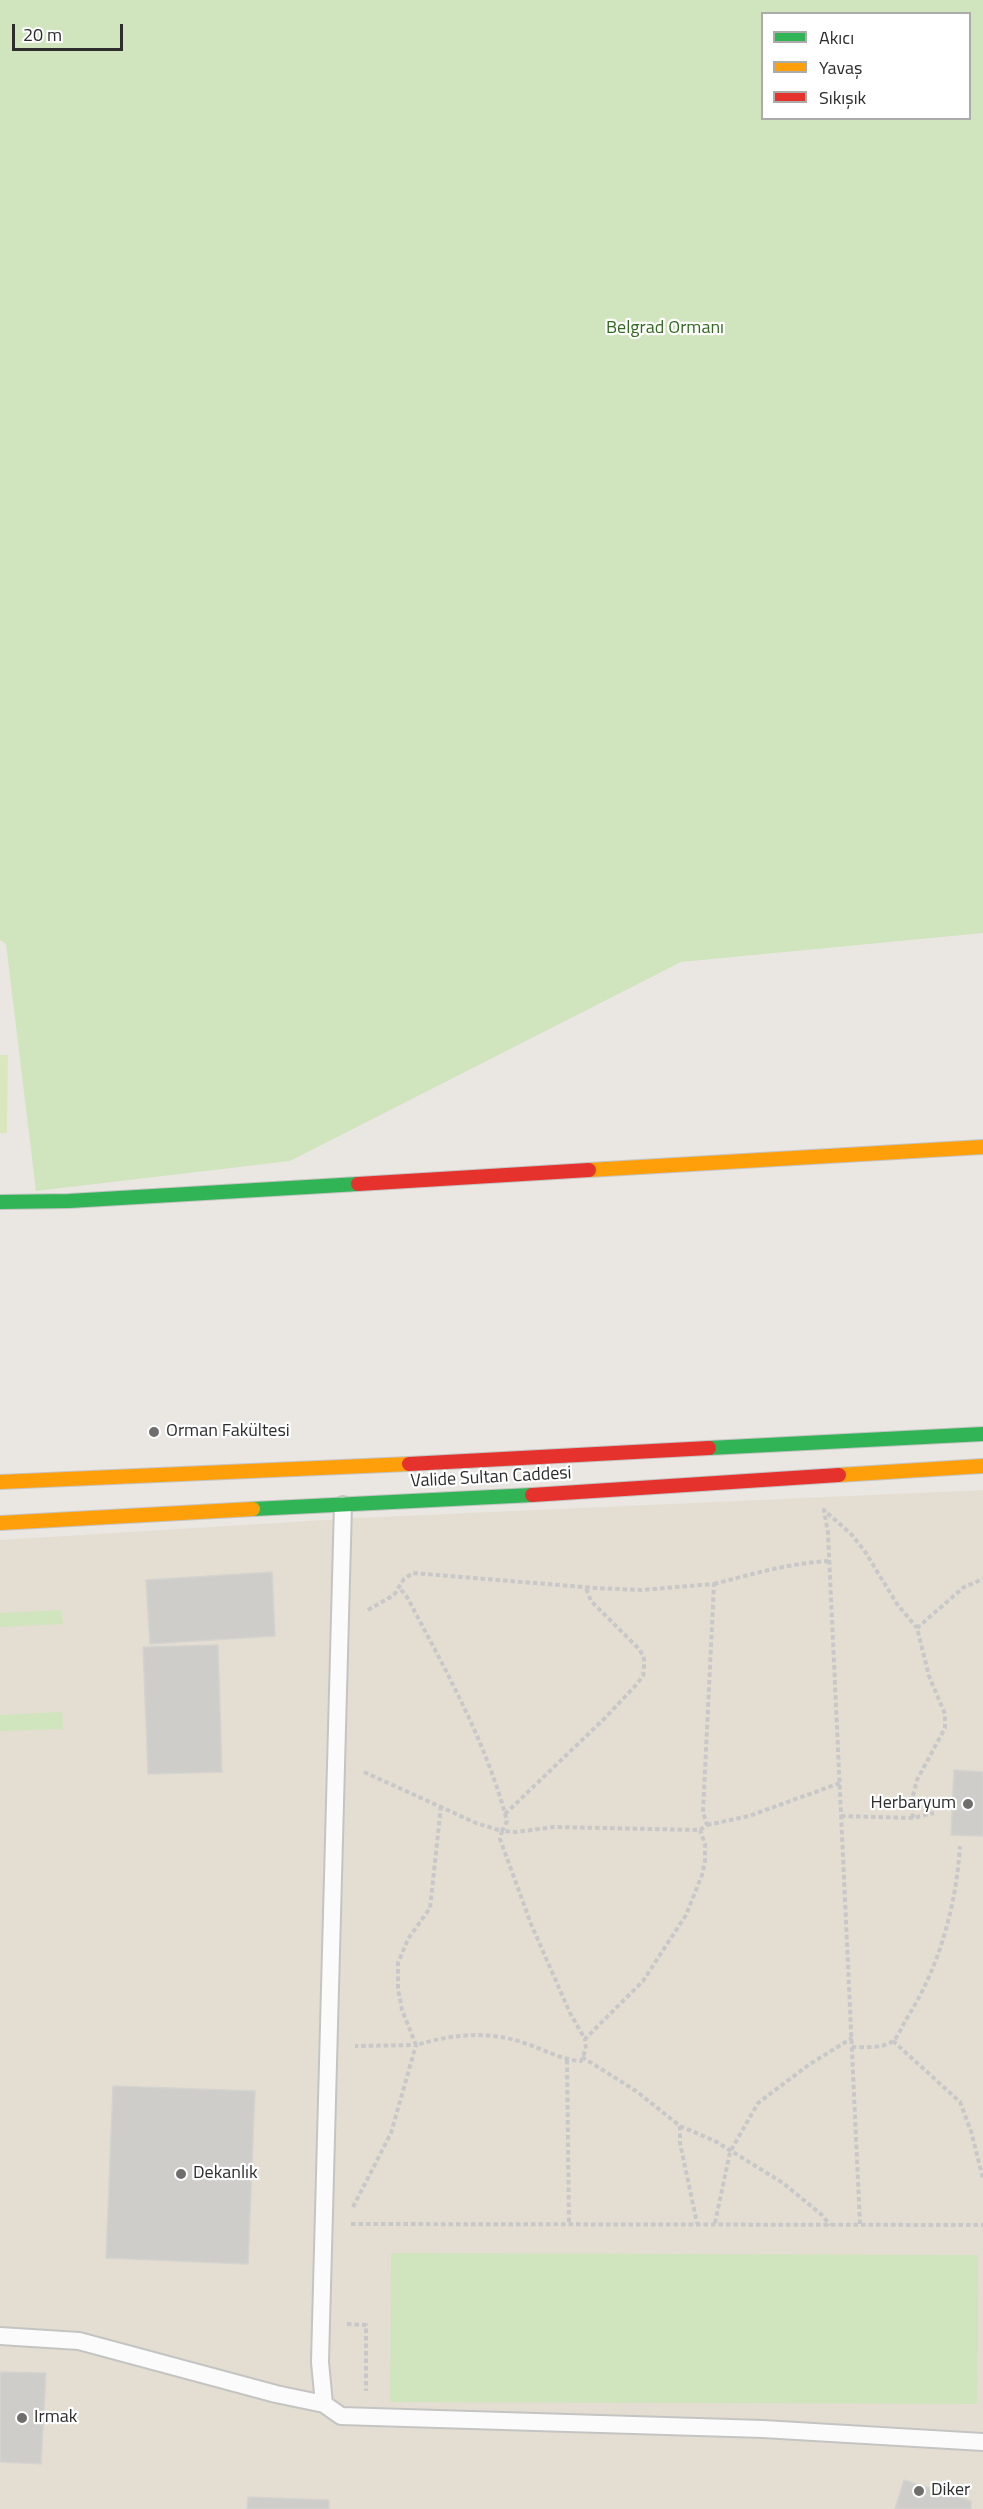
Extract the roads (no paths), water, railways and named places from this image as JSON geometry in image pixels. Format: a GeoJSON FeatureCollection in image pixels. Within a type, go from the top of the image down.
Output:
{"type":"FeatureCollection","features":[{"type":"Feature","properties":{"kind":"main road"},"geometry":{"type":"LineString","coordinates":[[0,1202],[81,1200],[983,1147]]}},
{"type":"Feature","properties":{"kind":"main road","name":"Valide Sultan Caddesi"},"geometry":{"type":"LineString","coordinates":[[0,1482],[341,1477],[983,1434]]}},
{"type":"Feature","properties":{"kind":"main road","name":"Valide Sultan Caddesi"},"geometry":{"type":"LineString","coordinates":[[0,1523],[343,1505],[983,1466]]}},
{"type":"Feature","properties":{"kind":"main road"},"geometry":{"type":"LineString","coordinates":[[341,1477],[343,1505]]}},
{"type":"Feature","properties":{"kind":"lane"},"geometry":{"type":"LineString","coordinates":[[324,2404],[320,2362],[343,1505]]}},
{"type":"Feature","properties":{"kind":"lane"},"geometry":{"type":"LineString","coordinates":[[0,2336],[79,2342],[276,2394],[324,2404],[341,2416],[763,2429],[983,2442]]}},
{"type":"Feature","properties":{"kind":"place","name":"Orman Fakültesi"},"geometry":{"type":"Point","coordinates":[154,1432]}},
{"type":"Feature","properties":{"kind":"place","name":"Herbaryum"},"geometry":{"type":"Point","coordinates":[968,1804]}},
{"type":"Feature","properties":{"kind":"place","name":"Dekanlık"},"geometry":{"type":"Point","coordinates":[181,2174]}},
{"type":"Feature","properties":{"kind":"place","name":"Irmak"},"geometry":{"type":"Point","coordinates":[22,2418]}},
{"type":"Feature","properties":{"kind":"place","name":"Diker"},"geometry":{"type":"Point","coordinates":[919,2491]}},
{"type":"Feature","properties":{"kind":"park label","name":"Belgrad Ormanı"},"geometry":{"type":"Point","coordinates":[665,329]}}]}
